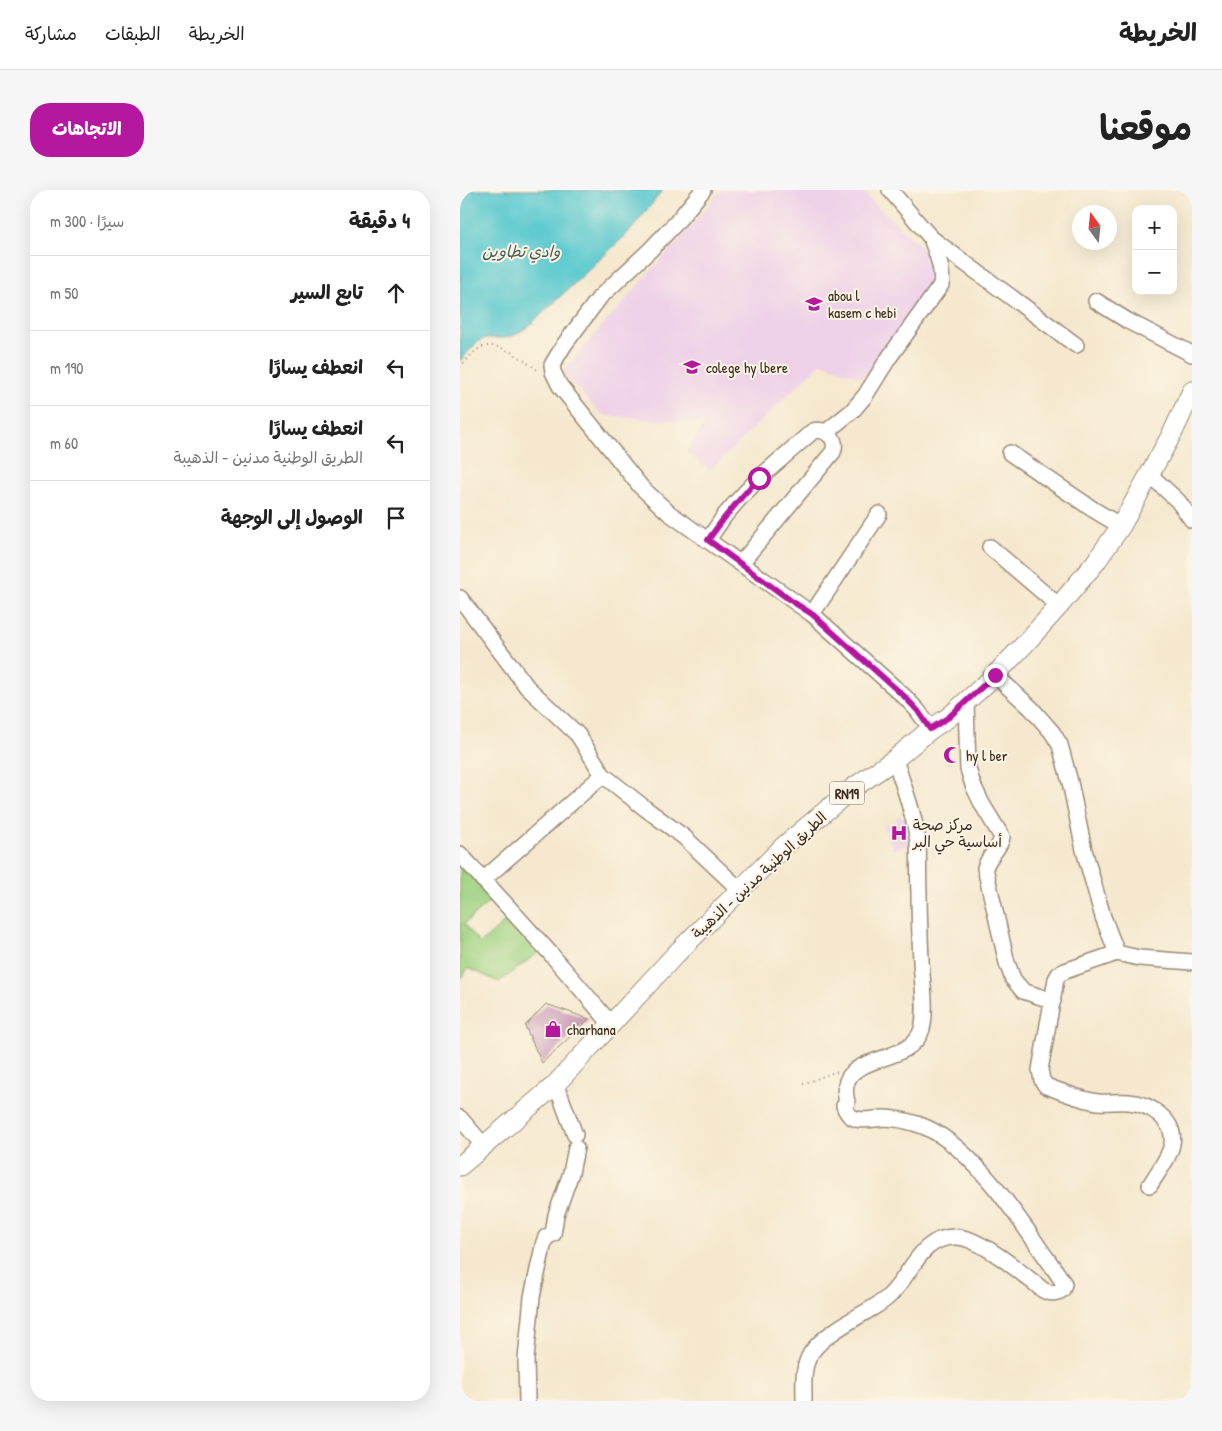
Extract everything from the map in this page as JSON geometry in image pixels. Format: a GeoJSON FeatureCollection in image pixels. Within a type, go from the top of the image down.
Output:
{"type":"FeatureCollection","features":[{"type":"Feature","properties":{"kind":"main road","name":"الطريق الوطنية مدنين - الذهيبة"},"geometry":{"type":"LineString","coordinates":[[460,1166],[554,1086],[675,955],[784,846],[853,788],[894,759],[930,729],[949,717],[995,675],[1059,606],[1095,563],[1121,526],[1173,432],[1192,391]]}},
{"type":"Feature","properties":{"kind":"street"},"geometry":{"type":"LineString","coordinates":[[703,190],[675,224],[650,250],[600,297],[556,356],[552,365],[553,372],[560,386],[641,487],[669,513],[812,614],[905,697],[918,711],[930,729]]}},
{"type":"Feature","properties":{"kind":"street"},"geometry":{"type":"LineString","coordinates":[[890,190],[931,238],[1076,345]]}},
{"type":"Feature","properties":{"kind":"street"},"geometry":{"type":"LineString","coordinates":[[826,432],[865,396],[888,359],[941,285],[939,264],[931,238]]}},
{"type":"Feature","properties":{"kind":"street"},"geometry":{"type":"LineString","coordinates":[[1096,300],[1128,321],[1192,354]]}},
{"type":"Feature","properties":{"kind":"street"},"geometry":{"type":"LineString","coordinates":[[708,540],[726,515],[759,478],[813,431],[820,429],[826,432],[834,440],[833,452],[741,563]]}},
{"type":"Feature","properties":{"kind":"street"},"geometry":{"type":"LineString","coordinates":[[1010,454],[1121,526]]}},
{"type":"Feature","properties":{"kind":"street"},"geometry":{"type":"LineString","coordinates":[[1150,474],[1178,501],[1192,520]]}},
{"type":"Feature","properties":{"kind":"street"},"geometry":{"type":"LineString","coordinates":[[812,614],[880,514]]}},
{"type":"Feature","properties":{"kind":"street"},"geometry":{"type":"LineString","coordinates":[[990,547],[1059,606]]}},
{"type":"Feature","properties":{"kind":"street"},"geometry":{"type":"LineString","coordinates":[[460,598],[527,687],[578,735],[603,775],[646,810],[684,837],[740,890]]}},
{"type":"Feature","properties":{"kind":"street"},"geometry":{"type":"LineString","coordinates":[[995,675],[1031,708],[1052,732],[1060,745],[1070,782],[1084,850],[1103,917],[1117,953]]}},
{"type":"Feature","properties":{"kind":"street"},"geometry":{"type":"LineString","coordinates":[[966,702],[968,769],[972,785],[1002,837],[1000,844],[986,863],[985,872],[1007,964],[1013,979],[1023,992],[1053,1001]]}},
{"type":"Feature","properties":{"kind":"street"},"geometry":{"type":"LineString","coordinates":[[804,1401],[806,1362],[821,1341],[891,1295],[923,1250],[939,1239],[958,1236],[970,1239],[1007,1262],[1049,1293],[1056,1293],[1062,1290],[1064,1284],[1014,1211],[988,1180],[951,1142],[922,1126],[903,1120],[886,1118],[858,1120],[844,1109],[847,1102],[845,1086],[847,1079],[854,1070],[899,1052],[913,1044],[918,1038],[922,1026],[924,1008],[919,920],[918,843],[913,819],[894,759]]}},
{"type":"Feature","properties":{"kind":"street"},"geometry":{"type":"LineString","coordinates":[[483,880],[603,775]]}},
{"type":"Feature","properties":{"kind":"street"},"geometry":{"type":"LineString","coordinates":[[460,854],[550,953],[611,1024]]}},
{"type":"Feature","properties":{"kind":"street"},"geometry":{"type":"LineString","coordinates":[[1150,1185],[1172,1148],[1172,1131],[1165,1119],[1154,1110],[1141,1105],[1130,1102],[1088,1100],[1046,1086],[1042,1080],[1040,1070],[1056,980],[1060,974],[1076,966],[1117,953],[1139,958],[1192,962]]}},
{"type":"Feature","properties":{"kind":"street"},"geometry":{"type":"LineString","coordinates":[[526,1401],[526,1359],[532,1297],[544,1242],[546,1238],[553,1234],[556,1215],[571,1173],[576,1141],[560,1094],[554,1086]]}},
{"type":"Feature","properties":{"kind":"street"},"geometry":{"type":"LineString","coordinates":[[460,1118],[484,1146]]}},
{"type":"Feature","properties":{"kind":"path"},"geometry":{"type":"LineString","coordinates":[[460,367],[474,352],[482,347],[494,346],[516,354],[560,386]]}},
{"type":"Feature","properties":{"kind":"path"},"geometry":{"type":"LineString","coordinates":[[803,1084],[832,1073],[854,1070]]}},
{"type":"Feature","properties":{"kind":"shaded area"},"geometry":{"type":"Polygon","coordinates":[[[722,190],[860,190],[925,251],[935,285],[868,380],[821,363],[710,470],[686,452],[705,424],[602,415],[562,372],[722,190]]]}},
{"type":"Feature","properties":{"kind":"shaded area","name":"مركز صحة أساسية حي البر"},"geometry":{"type":"Polygon","coordinates":[[[896,817],[904,817],[910,844],[893,849],[890,846],[895,844],[890,843],[887,833],[891,832],[891,830],[885,831],[883,826],[891,823],[892,826],[897,823],[896,817]]]}},
{"type":"Feature","properties":{"kind":"green space"},"geometry":{"type":"Polygon","coordinates":[[[460,864],[492,899],[464,924],[480,944],[509,918],[539,952],[499,982],[468,968],[460,980],[460,864]]]}},
{"type":"Feature","properties":{"kind":"water","name":"وادي تطاوين"},"geometry":{"type":"Polygon","coordinates":[[[460,190],[663,190],[631,230],[529,326],[515,335],[504,338],[485,338],[477,342],[460,361],[460,190]]]}},
{"type":"Feature","properties":{"kind":"building"},"geometry":{"type":"Polygon","coordinates":[[[546,1004],[589,1019],[542,1063],[525,1026],[546,1004]]]}},
{"type":"Feature","properties":{"kind":"place","name":"abou l kasem c hebi"},"geometry":{"type":"Point","coordinates":[814,304]}},
{"type":"Feature","properties":{"kind":"place","name":"colege hy lbere"},"geometry":{"type":"Point","coordinates":[692,367]}},
{"type":"Feature","properties":{"kind":"place","name":"hy l ber"},"geometry":{"type":"Point","coordinates":[952,755]}},
{"type":"Feature","properties":{"kind":"place","name":"مركز صحة أساسية حي البر"},"geometry":{"type":"Point","coordinates":[899,833]}},
{"type":"Feature","properties":{"kind":"place","name":"charhana"},"geometry":{"type":"Point","coordinates":[553,1029]}},
{"type":"Feature","properties":{"kind":"route"},"geometry":{"type":"LineString","coordinates":[[759,478],[726,515],[708,540],[812,614],[912,703],[930,729],[949,717],[995,675]]}}]}
